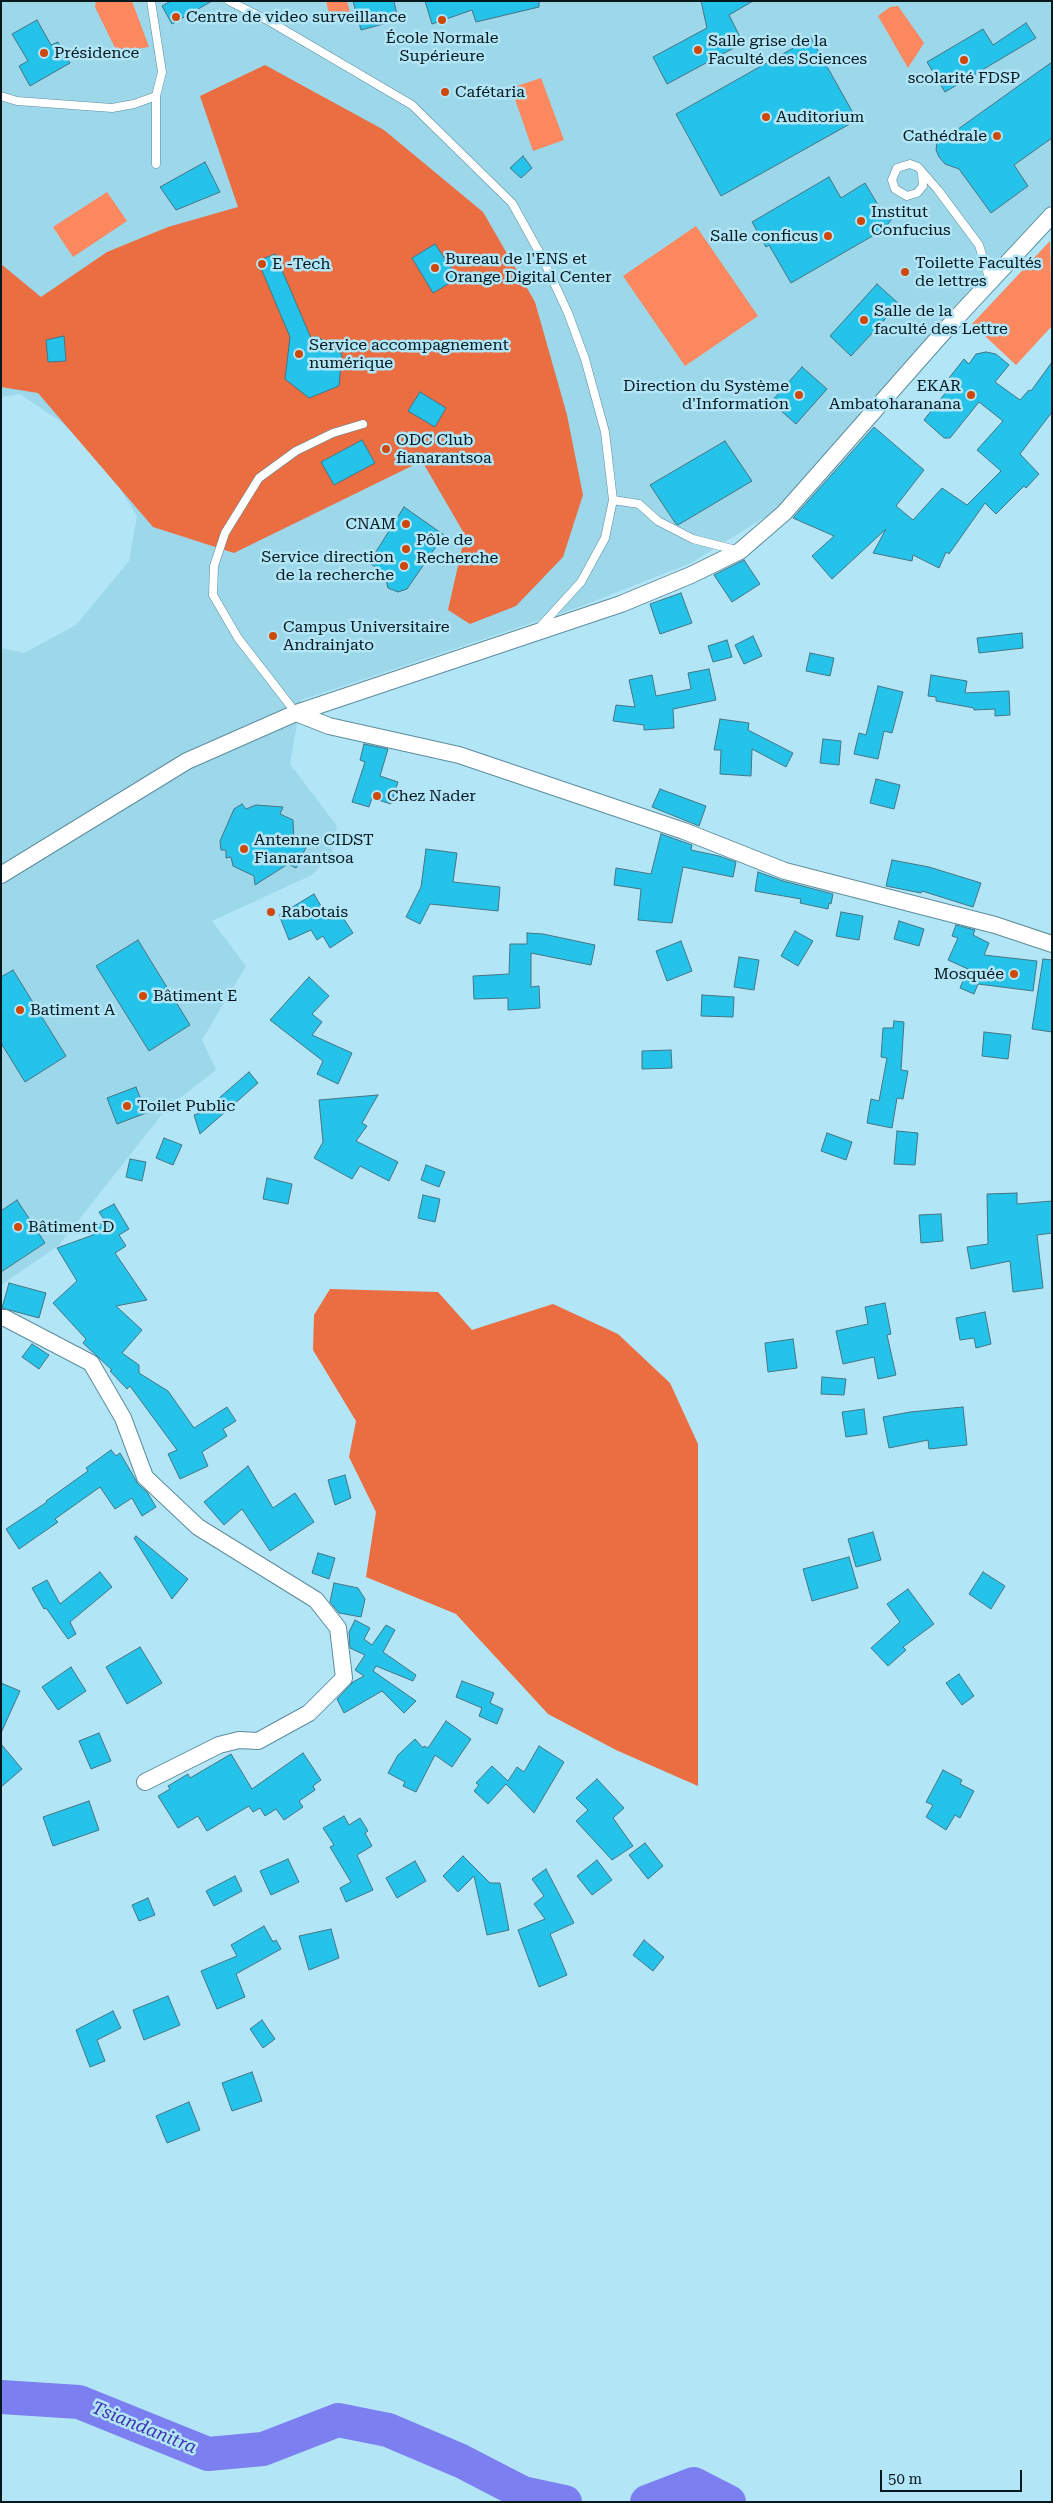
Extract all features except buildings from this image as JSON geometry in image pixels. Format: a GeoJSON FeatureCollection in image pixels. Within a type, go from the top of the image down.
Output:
{"type":"FeatureCollection","features":[{"type":"Feature","properties":{"kind":"street"},"geometry":{"type":"LineString","coordinates":[[1,874],[188,761],[296,713],[621,604],[691,575],[740,551],[784,513],[990,282],[1052,216]]}},
{"type":"Feature","properties":{"kind":"street"},"geometry":{"type":"LineString","coordinates":[[296,713],[329,726],[459,755],[684,831],[785,872],[996,925],[1052,944]]}},
{"type":"Feature","properties":{"kind":"street"},"geometry":{"type":"LineString","coordinates":[[1,1318],[5,1318],[91,1363],[123,1418],[146,1477],[198,1526],[316,1600],[338,1628],[344,1678],[309,1713],[258,1741],[239,1740],[219,1745],[145,1782]]}},
{"type":"Feature","properties":{"kind":"lane"},"geometry":{"type":"LineString","coordinates":[[151,1],[162,72],[156,96],[156,164]]}},
{"type":"Feature","properties":{"kind":"lane"},"geometry":{"type":"LineString","coordinates":[[229,1],[269,21],[412,105],[512,203],[564,304],[585,359],[605,432],[613,500],[605,538],[581,582],[535,632]]}},
{"type":"Feature","properties":{"kind":"lane"},"geometry":{"type":"LineString","coordinates":[[1,96],[17,101],[112,108],[134,104],[156,96]]}},
{"type":"Feature","properties":{"kind":"lane"},"geometry":{"type":"LineString","coordinates":[[922,172],[923,186],[917,193],[907,196],[895,189],[892,180],[897,168],[910,164],[918,167],[938,190],[979,245],[990,282]]}},
{"type":"Feature","properties":{"kind":"lane"},"geometry":{"type":"LineString","coordinates":[[296,713],[238,638],[213,595],[214,566],[225,533],[259,478],[296,451],[333,433],[363,424]]}},
{"type":"Feature","properties":{"kind":"lane"},"geometry":{"type":"LineString","coordinates":[[613,500],[639,504],[658,521],[693,539],[740,551]]}},
{"type":"Feature","properties":{"kind":"shaded area","name":"Campus Universitaire Andrainjato"},"geometry":{"type":"Polygon","coordinates":[[[1,1],[1052,1],[1052,203],[778,509],[691,563],[582,606],[301,700],[290,764],[337,826],[332,852],[312,875],[212,921],[246,966],[202,1040],[216,1070],[167,1108],[58,1246],[1,1285],[1,648],[24,653],[76,625],[129,561],[137,516],[104,463],[60,421],[20,394],[1,397],[1,1]]]}},
{"type":"Feature","properties":{"kind":"shaded area"},"geometry":{"type":"Polygon","coordinates":[[[96,1],[132,1],[149,47],[117,52],[95,7],[96,1]]]}},
{"type":"Feature","properties":{"kind":"shaded area"},"geometry":{"type":"Polygon","coordinates":[[[326,1],[347,1],[351,16],[331,21],[326,1]]]}},
{"type":"Feature","properties":{"kind":"shaded area"},"geometry":{"type":"Polygon","coordinates":[[[898,6],[924,43],[908,68],[878,16],[890,7],[898,6]]]}},
{"type":"Feature","properties":{"kind":"shaded area"},"geometry":{"type":"Polygon","coordinates":[[[265,65],[384,130],[483,212],[535,302],[567,415],[583,495],[563,557],[516,606],[470,624],[448,610],[465,535],[422,461],[234,553],[153,527],[38,393],[1,387],[1,264],[41,297],[107,252],[168,227],[238,207],[200,96],[265,65]]]}},
{"type":"Feature","properties":{"kind":"shaded area"},"geometry":{"type":"Polygon","coordinates":[[[541,78],[564,140],[533,151],[511,88],[541,78]]]}},
{"type":"Feature","properties":{"kind":"shaded area"},"geometry":{"type":"Polygon","coordinates":[[[107,192],[127,221],[73,257],[53,227],[107,192]]]}},
{"type":"Feature","properties":{"kind":"shaded area"},"geometry":{"type":"Polygon","coordinates":[[[696,226],[758,316],[685,366],[623,276],[696,226]]]}},
{"type":"Feature","properties":{"kind":"shaded area"},"geometry":{"type":"Polygon","coordinates":[[[1050,241],[1052,326],[1016,365],[972,324],[1050,241]]]}},
{"type":"Feature","properties":{"kind":"shaded area"},"geometry":{"type":"Polygon","coordinates":[[[330,1289],[438,1292],[472,1330],[553,1304],[618,1334],[670,1383],[698,1444],[698,1786],[616,1750],[548,1714],[456,1614],[366,1577],[376,1512],[349,1457],[356,1421],[313,1350],[314,1315],[330,1289]]]}},
{"type":"Feature","properties":{"kind":"waterway","name":"Tsiandanitra"},"geometry":{"type":"LineString","coordinates":[[1,2397],[79,2402],[208,2454],[263,2449],[338,2420],[388,2430],[461,2461],[523,2493],[565,2502]]}},
{"type":"Feature","properties":{"kind":"waterway","name":"Tsiandanitra"},"geometry":{"type":"LineString","coordinates":[[647,2502],[694,2484],[729,2502]]}},
{"type":"Feature","properties":{"kind":"place","name":"Centre de video surveillance"},"geometry":{"type":"Point","coordinates":[176,17]}},
{"type":"Feature","properties":{"kind":"place","name":"École Normale Supérieure"},"geometry":{"type":"Point","coordinates":[442,20]}},
{"type":"Feature","properties":{"kind":"place","name":"Salle grise de la Faculté des Sciences"},"geometry":{"type":"Point","coordinates":[698,50]}},
{"type":"Feature","properties":{"kind":"place","name":"Présidence"},"geometry":{"type":"Point","coordinates":[44,53]}},
{"type":"Feature","properties":{"kind":"place","name":"scolarité FDSP"},"geometry":{"type":"Point","coordinates":[964,60]}},
{"type":"Feature","properties":{"kind":"place","name":"Cafétaria"},"geometry":{"type":"Point","coordinates":[445,92]}},
{"type":"Feature","properties":{"kind":"place","name":"Auditorium"},"geometry":{"type":"Point","coordinates":[766,117]}},
{"type":"Feature","properties":{"kind":"place","name":"Cathédrale"},"geometry":{"type":"Point","coordinates":[997,136]}},
{"type":"Feature","properties":{"kind":"place","name":"Institut Confucius"},"geometry":{"type":"Point","coordinates":[861,221]}},
{"type":"Feature","properties":{"kind":"place","name":"Salle conficus"},"geometry":{"type":"Point","coordinates":[828,236]}},
{"type":"Feature","properties":{"kind":"place","name":"E -Tech"},"geometry":{"type":"Point","coordinates":[262,264]}},
{"type":"Feature","properties":{"kind":"place","name":"Bureau de l'ENS et Orange Digital Center"},"geometry":{"type":"Point","coordinates":[435,268]}},
{"type":"Feature","properties":{"kind":"place","name":"Toilette Facultés de lettres"},"geometry":{"type":"Point","coordinates":[905,272]}},
{"type":"Feature","properties":{"kind":"place","name":"Salle de la faculté des Lettre"},"geometry":{"type":"Point","coordinates":[864,320]}},
{"type":"Feature","properties":{"kind":"place","name":"Service accompagnement numérique"},"geometry":{"type":"Point","coordinates":[299,354]}},
{"type":"Feature","properties":{"kind":"place","name":"Direction du Système d'Information"},"geometry":{"type":"Point","coordinates":[799,395]}},
{"type":"Feature","properties":{"kind":"place","name":"EKAR Ambatoharanana"},"geometry":{"type":"Point","coordinates":[971,395]}},
{"type":"Feature","properties":{"kind":"place","name":"ODC Club fianarantsoa"},"geometry":{"type":"Point","coordinates":[386,449]}},
{"type":"Feature","properties":{"kind":"place","name":"CNAM"},"geometry":{"type":"Point","coordinates":[406,524]}},
{"type":"Feature","properties":{"kind":"place","name":"Pôle de Recherche"},"geometry":{"type":"Point","coordinates":[406,549]}},
{"type":"Feature","properties":{"kind":"place","name":"Service direction de la recherche"},"geometry":{"type":"Point","coordinates":[404,566]}},
{"type":"Feature","properties":{"kind":"place","name":"Campus Universitaire Andrainjato"},"geometry":{"type":"Point","coordinates":[273,636]}},
{"type":"Feature","properties":{"kind":"place","name":"Chez Nader"},"geometry":{"type":"Point","coordinates":[377,796]}},
{"type":"Feature","properties":{"kind":"place","name":"Antenne CIDST Fianarantsoa"},"geometry":{"type":"Point","coordinates":[244,849]}},
{"type":"Feature","properties":{"kind":"place","name":"Rabotais"},"geometry":{"type":"Point","coordinates":[271,912]}},
{"type":"Feature","properties":{"kind":"place","name":"Mosquée"},"geometry":{"type":"Point","coordinates":[1014,974]}},
{"type":"Feature","properties":{"kind":"place","name":"Bâtiment E"},"geometry":{"type":"Point","coordinates":[143,996]}},
{"type":"Feature","properties":{"kind":"place","name":"Batiment A"},"geometry":{"type":"Point","coordinates":[20,1010]}},
{"type":"Feature","properties":{"kind":"place","name":"Toilet Public"},"geometry":{"type":"Point","coordinates":[127,1106]}},
{"type":"Feature","properties":{"kind":"place","name":"Bâtiment D"},"geometry":{"type":"Point","coordinates":[18,1227]}}]}
